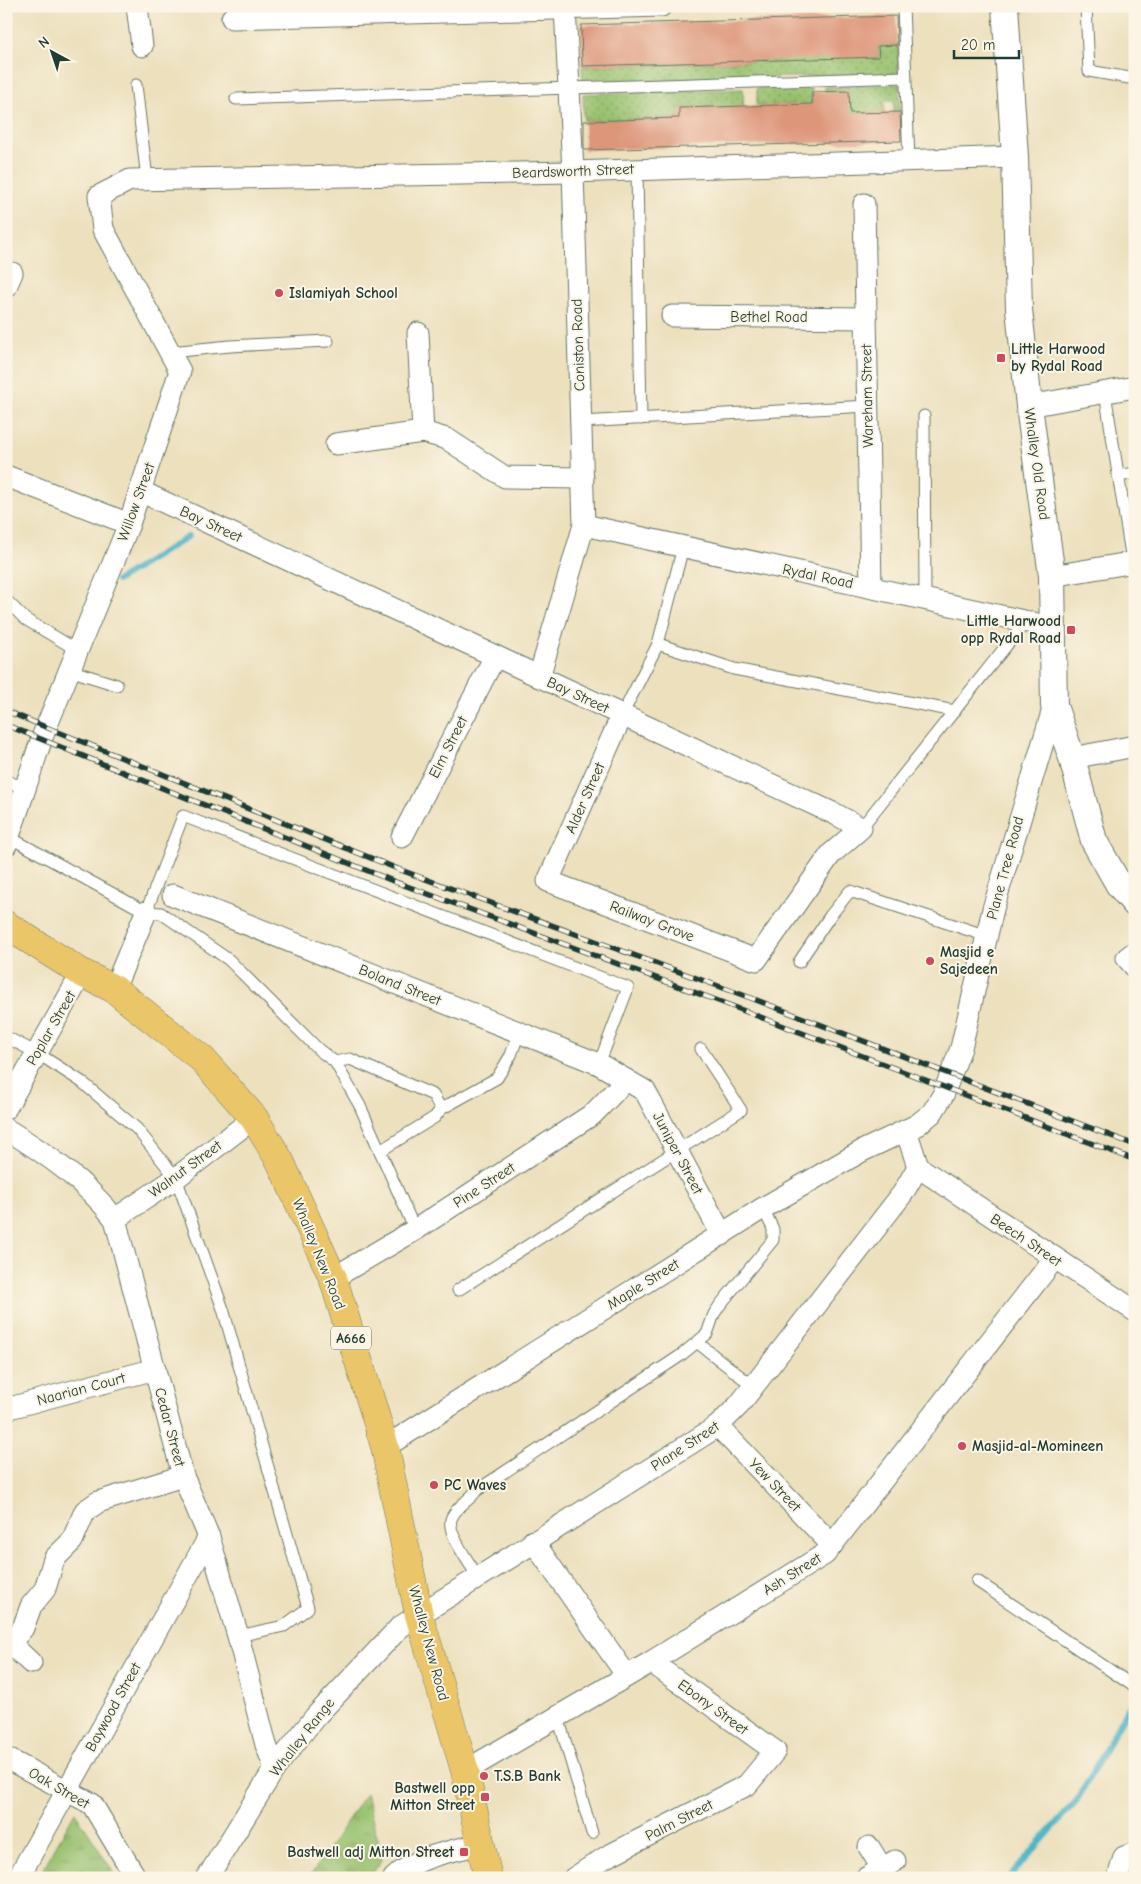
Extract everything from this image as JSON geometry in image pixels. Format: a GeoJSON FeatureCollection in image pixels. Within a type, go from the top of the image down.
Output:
{"type":"FeatureCollection","features":[{"type":"Feature","properties":{"kind":"highway","name":"Whalley New Road"},"geometry":{"type":"LineString","coordinates":[[6,925],[82,974],[114,989],[202,1060],[254,1118],[280,1161],[333,1278],[385,1447],[419,1615],[465,1771],[488,1878]]}},
{"type":"Feature","properties":{"kind":"street"},"geometry":{"type":"LineString","coordinates":[[137,6],[142,46]]}},
{"type":"Feature","properties":{"kind":"street"},"geometry":{"type":"LineString","coordinates":[[232,18],[660,6]]}},
{"type":"Feature","properties":{"kind":"street","name":"Whalley Old Road"},"geometry":{"type":"LineString","coordinates":[[1005,6],[1015,156],[1019,309],[1029,406],[1052,576],[1051,627],[1054,706],[1072,758],[1094,841],[1119,885],[1135,904]]}},
{"type":"Feature","properties":{"kind":"street","name":"Coniston Road"},"geometry":{"type":"LineString","coordinates":[[539,677],[584,525],[573,172],[565,8]]}},
{"type":"Feature","properties":{"kind":"street","name":"Beardsworth Street"},"geometry":{"type":"LineString","coordinates":[[138,180],[573,172],[1015,156]]}},
{"type":"Feature","properties":{"kind":"street","name":"Willow Street"},"geometry":{"type":"LineString","coordinates":[[8,841],[16,785],[43,735],[129,524],[180,371],[103,229],[100,196],[138,180]]}},
{"type":"Feature","properties":{"kind":"street","name":"Wareham Street"},"geometry":{"type":"LineString","coordinates":[[864,204],[871,587]]}},
{"type":"Feature","properties":{"kind":"street","name":"Bethel Road"},"geometry":{"type":"LineString","coordinates":[[672,316],[866,318]]}},
{"type":"Feature","properties":{"kind":"street"},"geometry":{"type":"LineString","coordinates":[[418,334],[423,432]]}},
{"type":"Feature","properties":{"kind":"street"},"geometry":{"type":"LineString","coordinates":[[1029,406],[1135,388]]}},
{"type":"Feature","properties":{"kind":"street"},"geometry":{"type":"LineString","coordinates":[[336,444],[423,432],[447,439],[505,477],[583,478]]}},
{"type":"Feature","properties":{"kind":"street"},"geometry":{"type":"LineString","coordinates":[[6,476],[129,524]]}},
{"type":"Feature","properties":{"kind":"street","name":"Bay Street"},"geometry":{"type":"LineString","coordinates":[[140,491],[861,828]]}},
{"type":"Feature","properties":{"kind":"street","name":"Rydal Road"},"geometry":{"type":"LineString","coordinates":[[584,525],[1051,627]]}},
{"type":"Feature","properties":{"kind":"street"},"geometry":{"type":"LineString","coordinates":[[1052,576],[1134,568]]}},
{"type":"Feature","properties":{"kind":"street","name":"Elm Street"},"geometry":{"type":"LineString","coordinates":[[402,837],[495,656]]}},
{"type":"Feature","properties":{"kind":"street","name":"Plane Tree Road"},"geometry":{"type":"LineString","coordinates":[[906,1130],[932,1113],[943,1095],[961,1048],[987,936],[1026,794],[1054,706]]}},
{"type":"Feature","properties":{"kind":"street","name":"Alder Street"},"geometry":{"type":"LineString","coordinates":[[548,881],[622,716]]}},
{"type":"Feature","properties":{"kind":"street"},"geometry":{"type":"LineString","coordinates":[[1072,758],[1135,746]]}},
{"type":"Feature","properties":{"kind":"street","name":"Railway Grove"},"geometry":{"type":"LineString","coordinates":[[548,881],[756,960],[831,854],[861,828]]}},
{"type":"Feature","properties":{"kind":"street","name":"Boland Street"},"geometry":{"type":"LineString","coordinates":[[173,895],[599,1064],[626,1080]]}},
{"type":"Feature","properties":{"kind":"street"},"geometry":{"type":"LineString","coordinates":[[114,989],[146,912]]}},
{"type":"Feature","properties":{"kind":"street"},"geometry":{"type":"LineString","coordinates":[[1135,952],[1128,958],[1135,967]]}},
{"type":"Feature","properties":{"kind":"street","name":"Poplar Street"},"geometry":{"type":"LineString","coordinates":[[6,1108],[82,974]]}},
{"type":"Feature","properties":{"kind":"street","name":"Juniper Street"},"geometry":{"type":"LineString","coordinates":[[626,1080],[646,1091],[722,1235]]}},
{"type":"Feature","properties":{"kind":"street","name":"Pine Street"},"geometry":{"type":"LineString","coordinates":[[333,1278],[415,1230],[593,1114],[626,1080]]}},
{"type":"Feature","properties":{"kind":"street","name":"Walnut Street"},"geometry":{"type":"LineString","coordinates":[[115,1219],[176,1178],[254,1118]]}},
{"type":"Feature","properties":{"kind":"street","name":"Cedar Street"},"geometry":{"type":"LineString","coordinates":[[6,1129],[46,1153],[96,1195],[115,1219],[183,1476],[209,1537],[238,1636],[266,1745],[275,1768]]}},
{"type":"Feature","properties":{"kind":"street"},"geometry":{"type":"LineString","coordinates":[[906,1130],[918,1167]]}},
{"type":"Feature","properties":{"kind":"street","name":"Maple Street"},"geometry":{"type":"LineString","coordinates":[[385,1447],[763,1208],[862,1151],[906,1130]]}},
{"type":"Feature","properties":{"kind":"street","name":"Beech Street"},"geometry":{"type":"LineString","coordinates":[[918,1167],[1135,1311]]}},
{"type":"Feature","properties":{"kind":"street","name":"Plane Street"},"geometry":{"type":"LineString","coordinates":[[419,1615],[533,1541],[718,1426],[754,1387],[903,1193],[918,1167]]}},
{"type":"Feature","properties":{"kind":"street","name":"Ash Street"},"geometry":{"type":"LineString","coordinates":[[465,1771],[652,1662],[824,1554],[1054,1258]]}},
{"type":"Feature","properties":{"kind":"street","name":"Naarian Court"},"geometry":{"type":"LineString","coordinates":[[6,1409],[155,1369]]}},
{"type":"Feature","properties":{"kind":"street","name":"Yew Street"},"geometry":{"type":"LineString","coordinates":[[718,1426],[832,1545]]}},
{"type":"Feature","properties":{"kind":"street"},"geometry":{"type":"LineString","coordinates":[[32,1663],[10,1643],[23,1628],[31,1606],[45,1589],[54,1559],[72,1541],[85,1511],[98,1502],[183,1476]]}},
{"type":"Feature","properties":{"kind":"street","name":"Baywood Street"},"geometry":{"type":"LineString","coordinates":[[18,1878],[209,1537]]}},
{"type":"Feature","properties":{"kind":"street"},"geometry":{"type":"LineString","coordinates":[[533,1541],[627,1676]]}},
{"type":"Feature","properties":{"kind":"street","name":"Whalley Range"},"geometry":{"type":"LineString","coordinates":[[207,1878],[275,1768],[315,1717],[400,1627],[419,1615]]}},
{"type":"Feature","properties":{"kind":"street","name":"Ebony Street"},"geometry":{"type":"LineString","coordinates":[[652,1662],[775,1751]]}},
{"type":"Feature","properties":{"kind":"street","name":"Palm Street"},"geometry":{"type":"LineString","coordinates":[[574,1878],[606,1858],[747,1785],[775,1751]]}},
{"type":"Feature","properties":{"kind":"street","name":"Oak Street"},"geometry":{"type":"LineString","coordinates":[[6,1758],[92,1804],[136,1878]]}},
{"type":"Feature","properties":{"kind":"street"},"geometry":{"type":"LineString","coordinates":[[394,1878],[407,1865],[449,1851],[481,1844]]}},
{"type":"Feature","properties":{"kind":"street"},"geometry":{"type":"LineString","coordinates":[[869,1847],[881,1869]]}},
{"type":"Feature","properties":{"kind":"street"},"geometry":{"type":"LineString","coordinates":[[1118,1878],[1124,1857],[1135,1853]]}},
{"type":"Feature","properties":{"kind":"lane"},"geometry":{"type":"LineString","coordinates":[[903,6],[910,161]]}},
{"type":"Feature","properties":{"kind":"lane"},"geometry":{"type":"LineString","coordinates":[[1086,6],[1089,71],[1135,79]]}},
{"type":"Feature","properties":{"kind":"lane"},"geometry":{"type":"LineString","coordinates":[[236,99],[568,90],[905,77]]}},
{"type":"Feature","properties":{"kind":"lane"},"geometry":{"type":"LineString","coordinates":[[136,85],[138,180]]}},
{"type":"Feature","properties":{"kind":"lane"},"geometry":{"type":"LineString","coordinates":[[637,170],[641,418]]}},
{"type":"Feature","properties":{"kind":"lane"},"geometry":{"type":"LineString","coordinates":[[170,352],[230,346],[328,341]]}},
{"type":"Feature","properties":{"kind":"lane"},"geometry":{"type":"LineString","coordinates":[[1105,393],[1134,568]]}},
{"type":"Feature","properties":{"kind":"lane"},"geometry":{"type":"LineString","coordinates":[[581,422],[868,406]]}},
{"type":"Feature","properties":{"kind":"lane"},"geometry":{"type":"LineString","coordinates":[[924,416],[925,599]]}},
{"type":"Feature","properties":{"kind":"lane"},"geometry":{"type":"LineString","coordinates":[[1119,476],[1135,473]]}},
{"type":"Feature","properties":{"kind":"lane"},"geometry":{"type":"LineString","coordinates":[[622,716],[658,644],[683,547]]}},
{"type":"Feature","properties":{"kind":"lane"},"geometry":{"type":"LineString","coordinates":[[6,600],[73,660],[117,685]]}},
{"type":"Feature","properties":{"kind":"lane"},"geometry":{"type":"LineString","coordinates":[[861,828],[1026,621]]}},
{"type":"Feature","properties":{"kind":"lane"},"geometry":{"type":"LineString","coordinates":[[658,644],[734,669],[955,711]]}},
{"type":"Feature","properties":{"kind":"lane"},"geometry":{"type":"LineString","coordinates":[[146,912],[184,816],[628,988],[599,1064]]}},
{"type":"Feature","properties":{"kind":"lane"},"geometry":{"type":"LineString","coordinates":[[8,841],[146,912],[161,913],[229,960],[319,1050],[335,1062],[360,1106],[415,1230]]}},
{"type":"Feature","properties":{"kind":"lane"},"geometry":{"type":"LineString","coordinates":[[799,962],[830,916],[850,891],[987,936]]}},
{"type":"Feature","properties":{"kind":"lane"},"geometry":{"type":"LineString","coordinates":[[380,1151],[435,1117],[441,1109],[497,1078],[511,1055],[519,1032]]}},
{"type":"Feature","properties":{"kind":"lane"},"geometry":{"type":"LineString","coordinates":[[6,1037],[37,1052],[82,1082],[137,1129],[176,1178],[223,1309],[308,1608],[284,1626],[238,1636]]}},
{"type":"Feature","properties":{"kind":"lane"},"geometry":{"type":"LineString","coordinates":[[458,1290],[741,1110],[701,1049]]}},
{"type":"Feature","properties":{"kind":"lane"},"geometry":{"type":"LineString","coordinates":[[335,1062],[350,1059],[432,1094],[441,1109]]}},
{"type":"Feature","properties":{"kind":"lane"},"geometry":{"type":"LineString","coordinates":[[478,1577],[450,1526],[450,1519],[456,1511],[476,1491],[698,1343],[711,1328],[714,1314],[720,1305],[773,1240],[773,1229],[763,1208]]}},
{"type":"Feature","properties":{"kind":"lane"},"geometry":{"type":"LineString","coordinates":[[698,1343],[754,1387]]}},
{"type":"Feature","properties":{"kind":"lane"},"geometry":{"type":"LineString","coordinates":[[977,1581],[1135,1687]]}},
{"type":"Feature","properties":{"kind":"lane"},"geometry":{"type":"LineString","coordinates":[[558,1717],[592,1834]]}},
{"type":"Feature","properties":{"kind":"green space"},"geometry":{"type":"Polygon","coordinates":[[[898,45],[899,74],[583,83],[582,66],[605,66],[604,56],[609,56],[609,65],[618,65],[618,56],[622,55],[622,65],[644,64],[644,55],[649,55],[649,64],[657,64],[657,54],[663,64],[671,63],[671,54],[676,63],[685,63],[685,54],[689,63],[699,63],[699,53],[702,53],[703,63],[712,62],[712,53],[716,53],[716,62],[738,62],[738,52],[742,52],[743,62],[752,61],[752,52],[756,52],[757,61],[765,61],[769,51],[770,61],[778,61],[778,51],[879,56],[878,46],[898,45]]]}},
{"type":"Feature","properties":{"kind":"green space"},"geometry":{"type":"Polygon","coordinates":[[[899,84],[900,112],[894,112],[894,101],[884,102],[884,112],[826,114],[825,87],[899,84]]]}},
{"type":"Feature","properties":{"kind":"green space"},"geometry":{"type":"Polygon","coordinates":[[[811,87],[812,114],[791,104],[784,105],[784,115],[779,116],[778,105],[771,105],[771,116],[766,116],[765,105],[757,105],[757,88],[811,87]]]}},
{"type":"Feature","properties":{"kind":"green space"},"geometry":{"type":"Polygon","coordinates":[[[743,89],[744,116],[713,117],[712,107],[705,107],[705,118],[700,118],[699,107],[692,107],[692,118],[687,118],[686,107],[679,108],[679,118],[584,121],[583,94],[743,89]]]}},
{"type":"Feature","properties":{"kind":"green space"},"geometry":{"type":"Polygon","coordinates":[[[366,1793],[382,1860],[369,1878],[309,1878],[366,1793]]]}},
{"type":"Feature","properties":{"kind":"green space"},"geometry":{"type":"Polygon","coordinates":[[[75,1812],[117,1878],[38,1878],[75,1812]]]}},
{"type":"Feature","properties":{"kind":"building"},"geometry":{"type":"Polygon","coordinates":[[[896,16],[897,45],[878,46],[879,57],[582,66],[581,25],[896,16]]]}},
{"type":"Feature","properties":{"kind":"building"},"geometry":{"type":"Polygon","coordinates":[[[849,91],[850,113],[900,112],[901,141],[584,150],[584,121],[679,118],[679,108],[812,104],[812,92],[849,91]]]}},
{"type":"Feature","properties":{"kind":"waterway"},"geometry":{"type":"LineString","coordinates":[[117,581],[189,536]]}},
{"type":"Feature","properties":{"kind":"waterway"},"geometry":{"type":"LineString","coordinates":[[1009,1878],[1077,1800],[1135,1696]]}},
{"type":"Feature","properties":{"kind":"railway"},"geometry":{"type":"LineString","coordinates":[[6,711],[398,869],[751,998],[1135,1145]]}},
{"type":"Feature","properties":{"kind":"railway"},"geometry":{"type":"LineString","coordinates":[[6,725],[393,881],[721,1002],[1135,1160]]}},
{"type":"Feature","properties":{"kind":"place","name":"Islamiyah School"},"geometry":{"type":"Point","coordinates":[279,293]}},
{"type":"Feature","properties":{"kind":"place","name":"Little Harwood by Rydal Road"},"geometry":{"type":"Point","coordinates":[1001,358]}},
{"type":"Feature","properties":{"kind":"place","name":"Little Harwood opp Rydal Road"},"geometry":{"type":"Point","coordinates":[1071,630]}},
{"type":"Feature","properties":{"kind":"place","name":"Masjid e Sajedeen"},"geometry":{"type":"Point","coordinates":[930,961]}},
{"type":"Feature","properties":{"kind":"place","name":"Masjid-al-Momineen"},"geometry":{"type":"Point","coordinates":[962,1446]}},
{"type":"Feature","properties":{"kind":"place","name":"PC Waves"},"geometry":{"type":"Point","coordinates":[434,1485]}},
{"type":"Feature","properties":{"kind":"place","name":"T.S.B Bank"},"geometry":{"type":"Point","coordinates":[484,1776]}},
{"type":"Feature","properties":{"kind":"place","name":"Bastwell opp Mitton Street"},"geometry":{"type":"Point","coordinates":[485,1797]}},
{"type":"Feature","properties":{"kind":"place","name":"Bastwell adj Mitton Street"},"geometry":{"type":"Point","coordinates":[464,1852]}}]}
